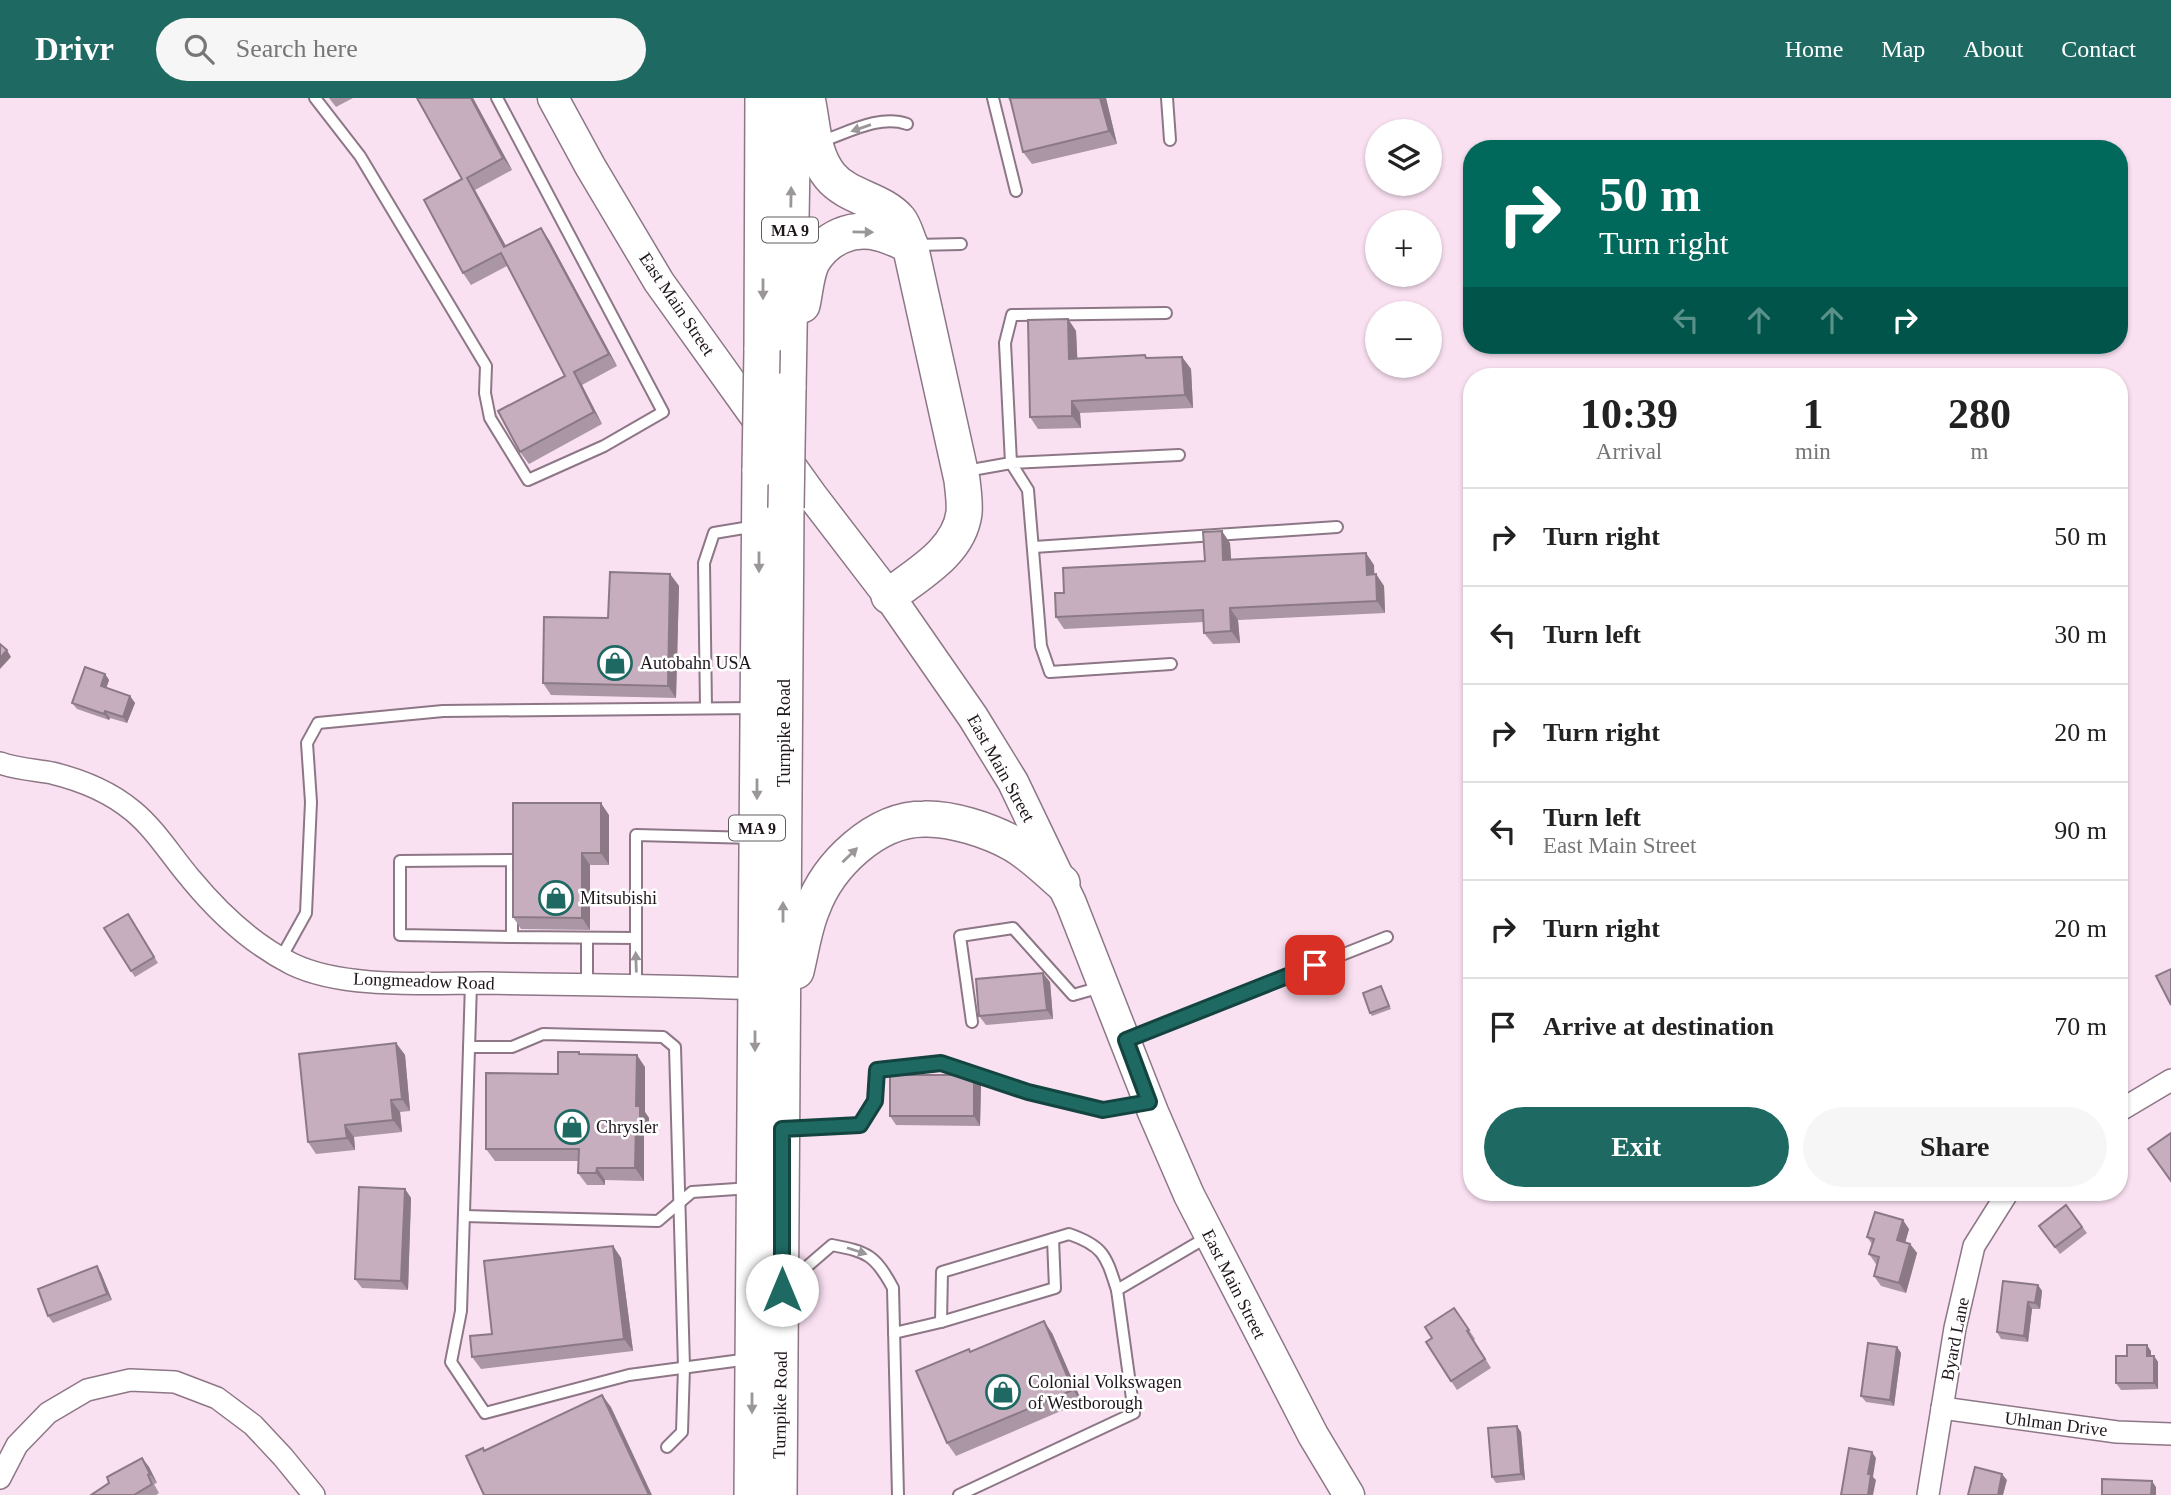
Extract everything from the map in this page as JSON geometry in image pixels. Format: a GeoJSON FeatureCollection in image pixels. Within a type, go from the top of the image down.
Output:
{"type":"FeatureCollection","features":[{"type":"Feature","properties":{"kind":"highway","name":"Turnpike Road"},"geometry":{"type":"LineString","coordinates":[[763,98],[780,367],[760,469],[772,517],[782,1029],[779,1495]]}},
{"type":"Feature","properties":{"kind":"highway","name":"Turnpike Road"},"geometry":{"type":"LineString","coordinates":[[752,1495],[757,708],[772,517],[793,98]]}},
{"type":"Feature","properties":{"kind":"highway"},"geometry":{"type":"LineString","coordinates":[[807,98],[814,144],[831,177],[847,191],[886,210],[900,221],[910,245],[960,472],[964,511],[959,532],[933,563],[889,596]]}},
{"type":"Feature","properties":{"kind":"highway"},"geometry":{"type":"LineString","coordinates":[[780,367],[811,264],[821,249],[839,235],[858,231],[879,233],[910,245]]}},
{"type":"Feature","properties":{"kind":"highway"},"geometry":{"type":"LineString","coordinates":[[782,1029],[812,909],[826,880],[848,855],[885,829],[924,819],[981,830],[1014,844],[1062,883]]}},
{"type":"Feature","properties":{"kind":"main road","name":"East Main Street"},"geometry":{"type":"LineString","coordinates":[[554,98],[590,166],[665,291],[813,497],[889,596],[973,717],[1013,782],[1062,883],[1149,1102],[1209,1236],[1313,1435],[1349,1495]]}},
{"type":"Feature","properties":{"kind":"street","name":"Longmeadow Road"},"geometry":{"type":"LineString","coordinates":[[0,763],[95,786],[132,811],[163,843],[221,912],[255,942],[293,965],[336,978],[381,982],[755,989]]}},
{"type":"Feature","properties":{"kind":"street"},"geometry":{"type":"LineString","coordinates":[[2128,1106],[2171,1080]]}},
{"type":"Feature","properties":{"kind":"street","name":"Byard Lane"},"geometry":{"type":"LineString","coordinates":[[1928,1495],[1955,1328],[1974,1246],[2002,1201]]}},
{"type":"Feature","properties":{"kind":"street"},"geometry":{"type":"LineString","coordinates":[[0,1478],[17,1445],[48,1413],[86,1390],[130,1380],[175,1382],[217,1398],[253,1424],[314,1495]]}},
{"type":"Feature","properties":{"kind":"street","name":"Uhlman Drive"},"geometry":{"type":"LineString","coordinates":[[1942,1408],[2091,1429],[2171,1434]]}},
{"type":"Feature","properties":{"kind":"lane"},"geometry":{"type":"LineString","coordinates":[[314,98],[360,156],[486,366],[485,393],[490,418],[528,480],[604,446],[663,412],[497,98]]}},
{"type":"Feature","properties":{"kind":"lane"},"geometry":{"type":"LineString","coordinates":[[993,98],[1016,191]]}},
{"type":"Feature","properties":{"kind":"lane"},"geometry":{"type":"LineString","coordinates":[[1167,98],[1170,140]]}},
{"type":"Feature","properties":{"kind":"lane"},"geometry":{"type":"LineString","coordinates":[[814,144],[885,120],[907,124]]}},
{"type":"Feature","properties":{"kind":"lane"},"geometry":{"type":"LineString","coordinates":[[910,245],[961,244]]}},
{"type":"Feature","properties":{"kind":"lane"},"geometry":{"type":"LineString","coordinates":[[1166,313],[1012,315],[1005,343],[1011,463],[1028,490],[1041,646],[1050,672],[1171,664]]}},
{"type":"Feature","properties":{"kind":"lane"},"geometry":{"type":"LineString","coordinates":[[960,472],[1011,463],[1179,455]]}},
{"type":"Feature","properties":{"kind":"lane"},"geometry":{"type":"LineString","coordinates":[[706,708],[704,564],[714,533],[772,517]]}},
{"type":"Feature","properties":{"kind":"lane"},"geometry":{"type":"LineString","coordinates":[[1034,547],[1338,527]]}},
{"type":"Feature","properties":{"kind":"lane"},"geometry":{"type":"LineString","coordinates":[[281,958],[306,912],[311,803],[307,744],[318,723],[443,711],[757,708]]}},
{"type":"Feature","properties":{"kind":"lane"},"geometry":{"type":"LineString","coordinates":[[636,985],[636,835],[757,838]]}},
{"type":"Feature","properties":{"kind":"lane"},"geometry":{"type":"LineString","coordinates":[[512,937],[512,860],[400,861],[400,935],[512,937],[587,938],[635,938]]}},
{"type":"Feature","properties":{"kind":"lane"},"geometry":{"type":"LineString","coordinates":[[972,1022],[960,936],[1013,928],[1073,995],[1104,986]]}},
{"type":"Feature","properties":{"kind":"lane"},"geometry":{"type":"LineString","coordinates":[[1126,1040],[1387,937]]}},
{"type":"Feature","properties":{"kind":"lane"},"geometry":{"type":"LineString","coordinates":[[587,938],[587,984]]}},
{"type":"Feature","properties":{"kind":"lane"},"geometry":{"type":"LineString","coordinates":[[471,983],[461,1311],[451,1362],[485,1413],[629,1375],[753,1359]]}},
{"type":"Feature","properties":{"kind":"lane"},"geometry":{"type":"LineString","coordinates":[[469,1047],[512,1047],[543,1034],[663,1037],[675,1047],[684,1367],[681,1432],[667,1447]]}},
{"type":"Feature","properties":{"kind":"lane"},"geometry":{"type":"LineString","coordinates":[[782,1129],[860,1125],[875,1101],[877,1070],[941,1063],[1028,1092],[1103,1110],[1149,1102]]}},
{"type":"Feature","properties":{"kind":"lane"},"geometry":{"type":"LineString","coordinates":[[464,1216],[658,1222],[692,1192],[754,1188]]}},
{"type":"Feature","properties":{"kind":"lane"},"geometry":{"type":"LineString","coordinates":[[941,1322],[942,1272],[1069,1234],[1095,1245],[1107,1259],[1117,1290],[1134,1413],[959,1495]]}},
{"type":"Feature","properties":{"kind":"lane"},"geometry":{"type":"LineString","coordinates":[[1117,1290],[1209,1236]]}},
{"type":"Feature","properties":{"kind":"lane"},"geometry":{"type":"LineString","coordinates":[[894,1333],[1055,1288],[1053,1239]]}},
{"type":"Feature","properties":{"kind":"lane"},"geometry":{"type":"LineString","coordinates":[[782,1290],[832,1245],[867,1254],[882,1267],[893,1288],[898,1495]]}},
{"type":"Feature","properties":{"kind":"building"},"geometry":{"type":"Polygon","coordinates":[[[417,98],[471,98],[503,158],[467,178],[504,247],[541,228],[609,354],[574,372],[594,412],[520,452],[498,411],[565,376],[501,253],[463,273],[424,200],[462,179],[417,98]]]}},
{"type":"Feature","properties":{"kind":"building"},"geometry":{"type":"Polygon","coordinates":[[[1010,98],[1100,98],[1109,131],[1023,152],[1010,98]]]}},
{"type":"Feature","properties":{"kind":"building"},"geometry":{"type":"Polygon","coordinates":[[[1068,319],[1069,359],[1145,355],[1146,358],[1182,357],[1185,395],[1072,401],[1072,416],[1030,417],[1028,320],[1068,319]]]}},
{"type":"Feature","properties":{"kind":"building"},"geometry":{"type":"Polygon","coordinates":[[[1222,531],[1223,560],[1366,553],[1367,575],[1376,574],[1377,601],[1230,608],[1231,631],[1204,633],[1203,610],[1056,617],[1055,593],[1064,593],[1063,568],[1205,561],[1203,532],[1222,531]]]}},
{"type":"Feature","properties":{"kind":"building","name":"Autobahn USA"},"geometry":{"type":"Polygon","coordinates":[[[610,572],[670,574],[668,686],[543,683],[544,617],[608,618],[610,572]]]}},
{"type":"Feature","properties":{"kind":"building"},"geometry":{"type":"Polygon","coordinates":[[[0,644],[7,650],[0,658],[0,644]]]}},
{"type":"Feature","properties":{"kind":"building"},"geometry":{"type":"Polygon","coordinates":[[[85,667],[105,674],[101,686],[130,696],[123,717],[105,711],[104,714],[72,703],[85,667]]]}},
{"type":"Feature","properties":{"kind":"building","name":"Mitsubishi"},"geometry":{"type":"Polygon","coordinates":[[[513,803],[601,803],[601,853],[582,853],[582,918],[513,917],[513,803]]]}},
{"type":"Feature","properties":{"kind":"building"},"geometry":{"type":"Polygon","coordinates":[[[128,914],[154,957],[131,971],[104,928],[128,914]]]}},
{"type":"Feature","properties":{"kind":"building"},"geometry":{"type":"Polygon","coordinates":[[[2171,969],[2171,1005],[2156,976],[2171,969]]]}},
{"type":"Feature","properties":{"kind":"building"},"geometry":{"type":"Polygon","coordinates":[[[1043,973],[1047,1010],[979,1016],[976,979],[1043,973]]]}},
{"type":"Feature","properties":{"kind":"building"},"geometry":{"type":"Polygon","coordinates":[[[1381,986],[1389,1006],[1370,1013],[1363,993],[1381,986]]]}},
{"type":"Feature","properties":{"kind":"building"},"geometry":{"type":"Polygon","coordinates":[[[396,1043],[402,1099],[391,1100],[393,1120],[345,1125],[347,1138],[308,1142],[299,1054],[396,1043]]]}},
{"type":"Feature","properties":{"kind":"building","name":"Chrysler"},"geometry":{"type":"Polygon","coordinates":[[[558,1052],[637,1055],[636,1106],[640,1106],[640,1123],[636,1123],[635,1168],[597,1168],[596,1173],[578,1173],[579,1149],[486,1149],[486,1073],[558,1074],[558,1052]]]}},
{"type":"Feature","properties":{"kind":"building"},"geometry":{"type":"Polygon","coordinates":[[[890,1075],[974,1075],[974,1116],[890,1116],[890,1075]]]}},
{"type":"Feature","properties":{"kind":"building"},"geometry":{"type":"Polygon","coordinates":[[[2171,1133],[2171,1181],[2148,1149],[2171,1133]]]}},
{"type":"Feature","properties":{"kind":"building"},"geometry":{"type":"Polygon","coordinates":[[[359,1187],[405,1189],[401,1281],[355,1279],[359,1187]]]}},
{"type":"Feature","properties":{"kind":"building"},"geometry":{"type":"Polygon","coordinates":[[[2066,1205],[2082,1227],[2055,1247],[2039,1226],[2066,1205]]]}},
{"type":"Feature","properties":{"kind":"building"},"geometry":{"type":"Polygon","coordinates":[[[1875,1212],[1903,1220],[1897,1240],[1910,1244],[1899,1283],[1874,1276],[1879,1257],[1869,1254],[1874,1239],[1867,1237],[1875,1212]]]}},
{"type":"Feature","properties":{"kind":"building"},"geometry":{"type":"Polygon","coordinates":[[[613,1246],[624,1339],[472,1357],[470,1336],[492,1334],[484,1261],[613,1246]]]}},
{"type":"Feature","properties":{"kind":"building"},"geometry":{"type":"Polygon","coordinates":[[[97,1266],[107,1294],[48,1316],[38,1289],[97,1266]]]}},
{"type":"Feature","properties":{"kind":"building"},"geometry":{"type":"Polygon","coordinates":[[[2003,1281],[2038,1285],[2035,1303],[2028,1302],[2024,1336],[1997,1332],[2003,1281]]]}},
{"type":"Feature","properties":{"kind":"building"},"geometry":{"type":"Polygon","coordinates":[[[1454,1308],[1485,1359],[1451,1381],[1426,1342],[1432,1338],[1425,1327],[1454,1308]]]}},
{"type":"Feature","properties":{"kind":"building","name":"Colonial Volkswagen of Westborough"},"geometry":{"type":"Polygon","coordinates":[[[1044,1321],[1073,1390],[947,1443],[916,1371],[1044,1321]]]}},
{"type":"Feature","properties":{"kind":"building"},"geometry":{"type":"Polygon","coordinates":[[[1868,1343],[1897,1347],[1890,1400],[1861,1396],[1868,1343]]]}},
{"type":"Feature","properties":{"kind":"building"},"geometry":{"type":"Polygon","coordinates":[[[2127,1345],[2147,1345],[2147,1356],[2154,1356],[2154,1383],[2116,1383],[2116,1356],[2127,1356],[2127,1345]]]}},
{"type":"Feature","properties":{"kind":"building"},"geometry":{"type":"Polygon","coordinates":[[[602,1395],[649,1495],[484,1495],[466,1456],[483,1448],[484,1451],[602,1395]]]}},
{"type":"Feature","properties":{"kind":"building"},"geometry":{"type":"Polygon","coordinates":[[[1517,1426],[1521,1474],[1492,1477],[1488,1428],[1517,1426]]]}},
{"type":"Feature","properties":{"kind":"building"},"geometry":{"type":"Polygon","coordinates":[[[1849,1448],[1872,1452],[1868,1495],[1841,1495],[1849,1448]]]}},
{"type":"Feature","properties":{"kind":"building"},"geometry":{"type":"Polygon","coordinates":[[[142,1458],[152,1484],[134,1495],[91,1495],[109,1483],[107,1477],[142,1458]]]}},
{"type":"Feature","properties":{"kind":"building"},"geometry":{"type":"Polygon","coordinates":[[[1975,1467],[2002,1474],[1998,1495],[1968,1495],[1975,1467]]]}},
{"type":"Feature","properties":{"kind":"building"},"geometry":{"type":"Polygon","coordinates":[[[2102,1479],[2152,1481],[2151,1495],[2102,1495],[2102,1479]]]}},
{"type":"Feature","properties":{"kind":"place","name":"Autobahn USA"},"geometry":{"type":"Point","coordinates":[615,663]}},
{"type":"Feature","properties":{"kind":"place","name":"Mitsubishi"},"geometry":{"type":"Point","coordinates":[556,898]}},
{"type":"Feature","properties":{"kind":"place","name":"Chrysler"},"geometry":{"type":"Point","coordinates":[572,1127]}},
{"type":"Feature","properties":{"kind":"place","name":"Colonial Volkswagen of Westborough"},"geometry":{"type":"Point","coordinates":[1003,1392]}},
{"type":"Feature","properties":{"kind":"route"},"geometry":{"type":"LineString","coordinates":[[782,1290],[782,1129],[860,1125],[875,1101],[877,1070],[941,1063],[1028,1092],[1103,1110],[1149,1102],[1126,1040],[1315,965]]}}]}
